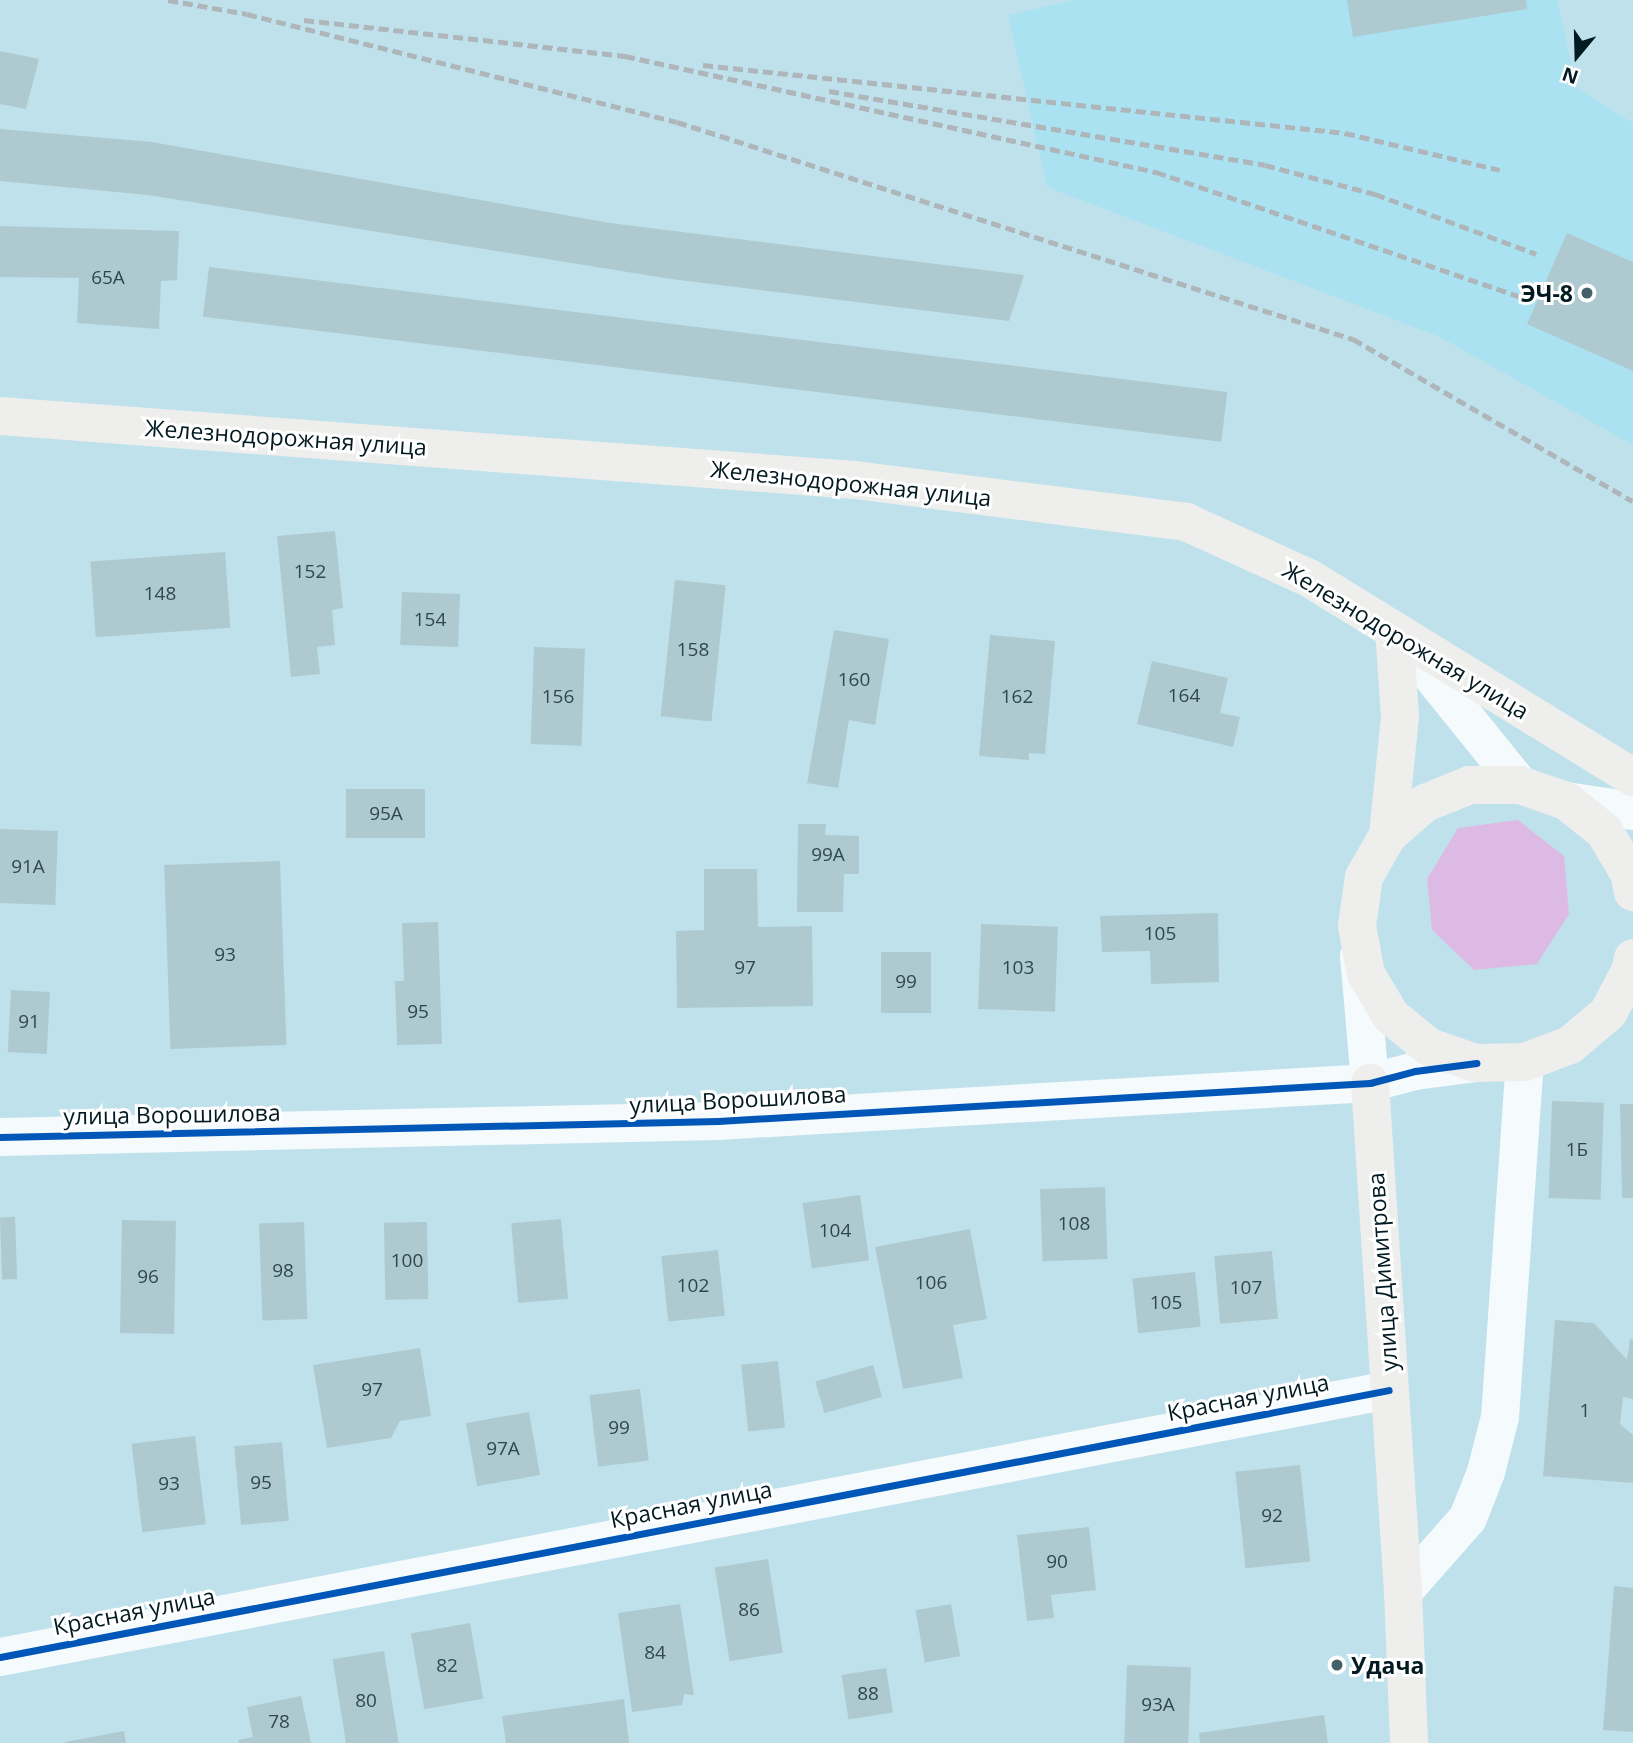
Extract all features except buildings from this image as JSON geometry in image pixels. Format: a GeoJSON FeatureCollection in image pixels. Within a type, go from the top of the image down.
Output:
{"type":"FeatureCollection","features":[{"type":"Feature","properties":{"kind":"main road","name":"Железнодорожная улица"},"geometry":{"type":"LineString","coordinates":[[0,416],[855,480],[1186,522],[1309,578],[1633,777]]}},
{"type":"Feature","properties":{"kind":"main road"},"geometry":{"type":"LineString","coordinates":[[1388,835],[1400,716],[1394,630]]}},
{"type":"Feature","properties":{"kind":"main road"},"geometry":{"type":"LineString","coordinates":[[1633,892],[1629,873],[1604,831],[1566,801],[1520,785],[1470,785],[1425,803],[1388,835],[1364,877],[1357,926],[1366,974],[1391,1016],[1429,1047],[1476,1063],[1525,1062],[1570,1045],[1608,1013],[1631,969],[1633,958]]}},
{"type":"Feature","properties":{"kind":"main road","name":"улица Димитрова"},"geometry":{"type":"LineString","coordinates":[[1370,1083],[1403,1592],[1409,1743]]}},
{"type":"Feature","properties":{"kind":"street"},"geometry":{"type":"LineString","coordinates":[[1394,630],[1520,785]]}},
{"type":"Feature","properties":{"kind":"street"},"geometry":{"type":"LineString","coordinates":[[1566,801],[1633,811]]}},
{"type":"Feature","properties":{"kind":"street","name":"улица Димитрова"},"geometry":{"type":"LineString","coordinates":[[1357,926],[1370,1083]]}},
{"type":"Feature","properties":{"kind":"street"},"geometry":{"type":"LineString","coordinates":[[1403,1592],[1468,1518],[1486,1472],[1500,1417],[1525,1062]]}},
{"type":"Feature","properties":{"kind":"street","name":"улица Ворошилова"},"geometry":{"type":"LineString","coordinates":[[0,1137],[718,1121],[1370,1083],[1415,1071],[1476,1063]]}},
{"type":"Feature","properties":{"kind":"street","name":"Красная улица"},"geometry":{"type":"LineString","coordinates":[[0,1657],[1389,1390]]}},
{"type":"Feature","properties":{"kind":"shaded area"},"geometry":{"type":"Polygon","coordinates":[[[1074,0],[1557,0],[1577,88],[1633,123],[1633,445],[1438,336],[1047,187],[1008,15],[1074,0]]]}},
{"type":"Feature","properties":{"kind":"shaded area"},"geometry":{"type":"Polygon","coordinates":[[[1518,820],[1564,856],[1569,914],[1537,964],[1474,970],[1432,930],[1427,879],[1458,828],[1518,820]]]}},
{"type":"Feature","properties":{"kind":"railway"},"geometry":{"type":"LineString","coordinates":[[168,0],[247,14],[677,122],[1353,339],[1633,501]]}},
{"type":"Feature","properties":{"kind":"railway"},"geometry":{"type":"LineString","coordinates":[[304,20],[625,56],[1156,172],[1519,296]]}},
{"type":"Feature","properties":{"kind":"railway"},"geometry":{"type":"LineString","coordinates":[[703,65],[1345,133],[1500,170]]}},
{"type":"Feature","properties":{"kind":"railway"},"geometry":{"type":"LineString","coordinates":[[829,91],[1265,165],[1375,194],[1536,254]]}},
{"type":"Feature","properties":{"kind":"cycle path"},"geometry":{"type":"LineString","coordinates":[[0,1137],[718,1121],[1370,1083],[1415,1071],[1476,1063]]}},
{"type":"Feature","properties":{"kind":"cycle path"},"geometry":{"type":"LineString","coordinates":[[0,1657],[1389,1390]]}},
{"type":"Feature","properties":{"kind":"place","name":"ЭЧ-8"},"geometry":{"type":"Point","coordinates":[1587,293]}},
{"type":"Feature","properties":{"kind":"place","name":"Удача"},"geometry":{"type":"Point","coordinates":[1337,1665]}}]}
